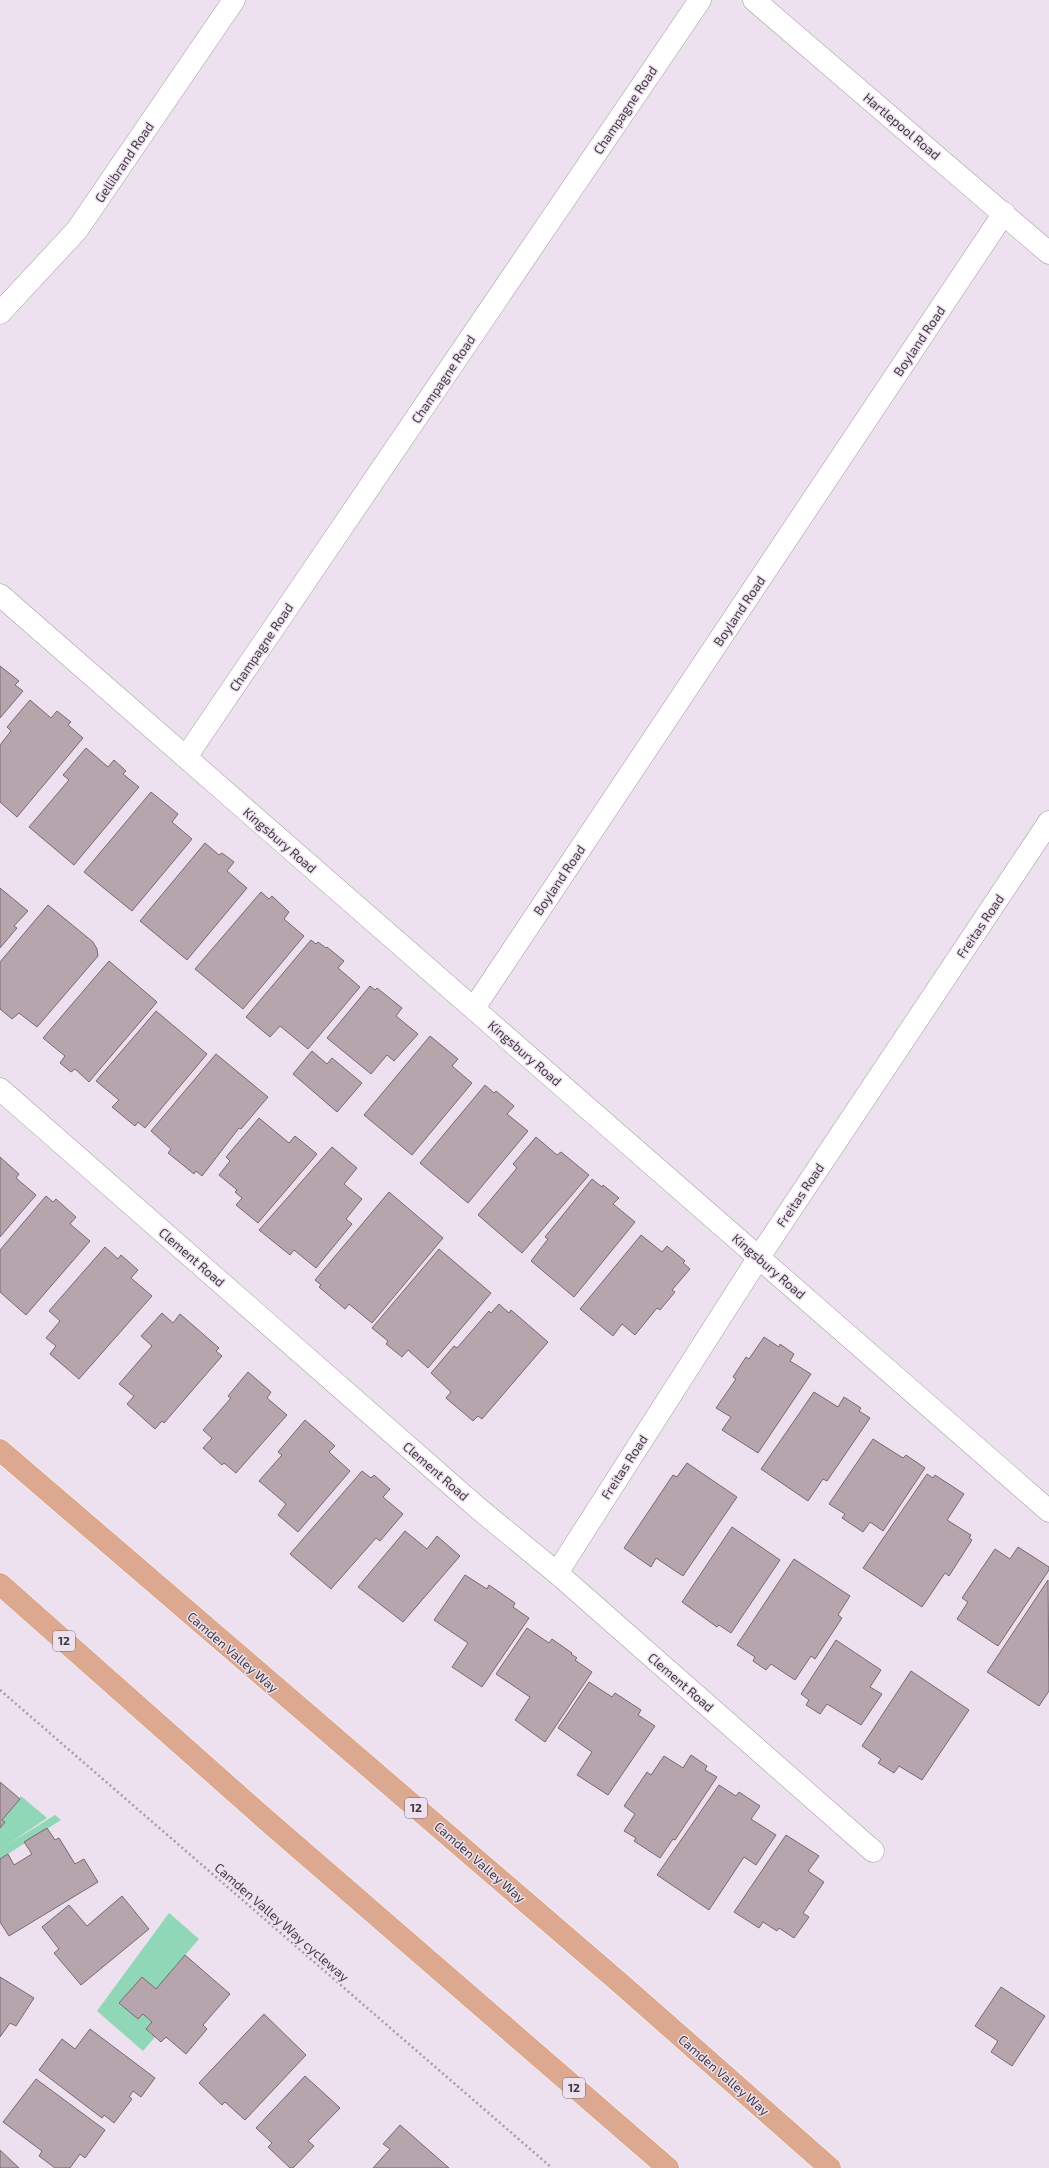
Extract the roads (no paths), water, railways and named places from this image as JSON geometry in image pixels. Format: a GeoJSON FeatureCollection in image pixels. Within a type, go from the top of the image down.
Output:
{"type":"FeatureCollection","features":[{"type":"Feature","properties":{"kind":"main road","name":"Camden Valley Way"},"geometry":{"type":"LineString","coordinates":[[0,1450],[620,1982],[830,2168]]}},
{"type":"Feature","properties":{"kind":"main road","name":"12"},"geometry":{"type":"LineString","coordinates":[[0,1584],[127,1698],[480,2007],[668,2168]]}},
{"type":"Feature","properties":{"kind":"main road"},"geometry":{"type":"LineString","coordinates":[[0,1601],[127,1698]]}},
{"type":"Feature","properties":{"kind":"street","name":"Gellibrand Road"},"geometry":{"type":"LineString","coordinates":[[0,313],[77,230],[234,0]]}},
{"type":"Feature","properties":{"kind":"street","name":"Champagne Road"},"geometry":{"type":"LineString","coordinates":[[186,757],[700,0]]}},
{"type":"Feature","properties":{"kind":"street","name":"Hartlepool Road"},"geometry":{"type":"LineString","coordinates":[[754,0],[1049,253]]}},
{"type":"Feature","properties":{"kind":"street","name":"Boyland Road"},"geometry":{"type":"LineString","coordinates":[[474,1008],[1004,213]]}},
{"type":"Feature","properties":{"kind":"street","name":"Kingsbury Road"},"geometry":{"type":"LineString","coordinates":[[0,595],[1049,1511]]}},
{"type":"Feature","properties":{"kind":"street","name":"Freitas Road"},"geometry":{"type":"LineString","coordinates":[[557,1573],[759,1257],[1049,822]]}},
{"type":"Feature","properties":{"kind":"street","name":"Clement Road"},"geometry":{"type":"LineString","coordinates":[[0,1089],[480,1509],[557,1573],[873,1851]]}}]}
